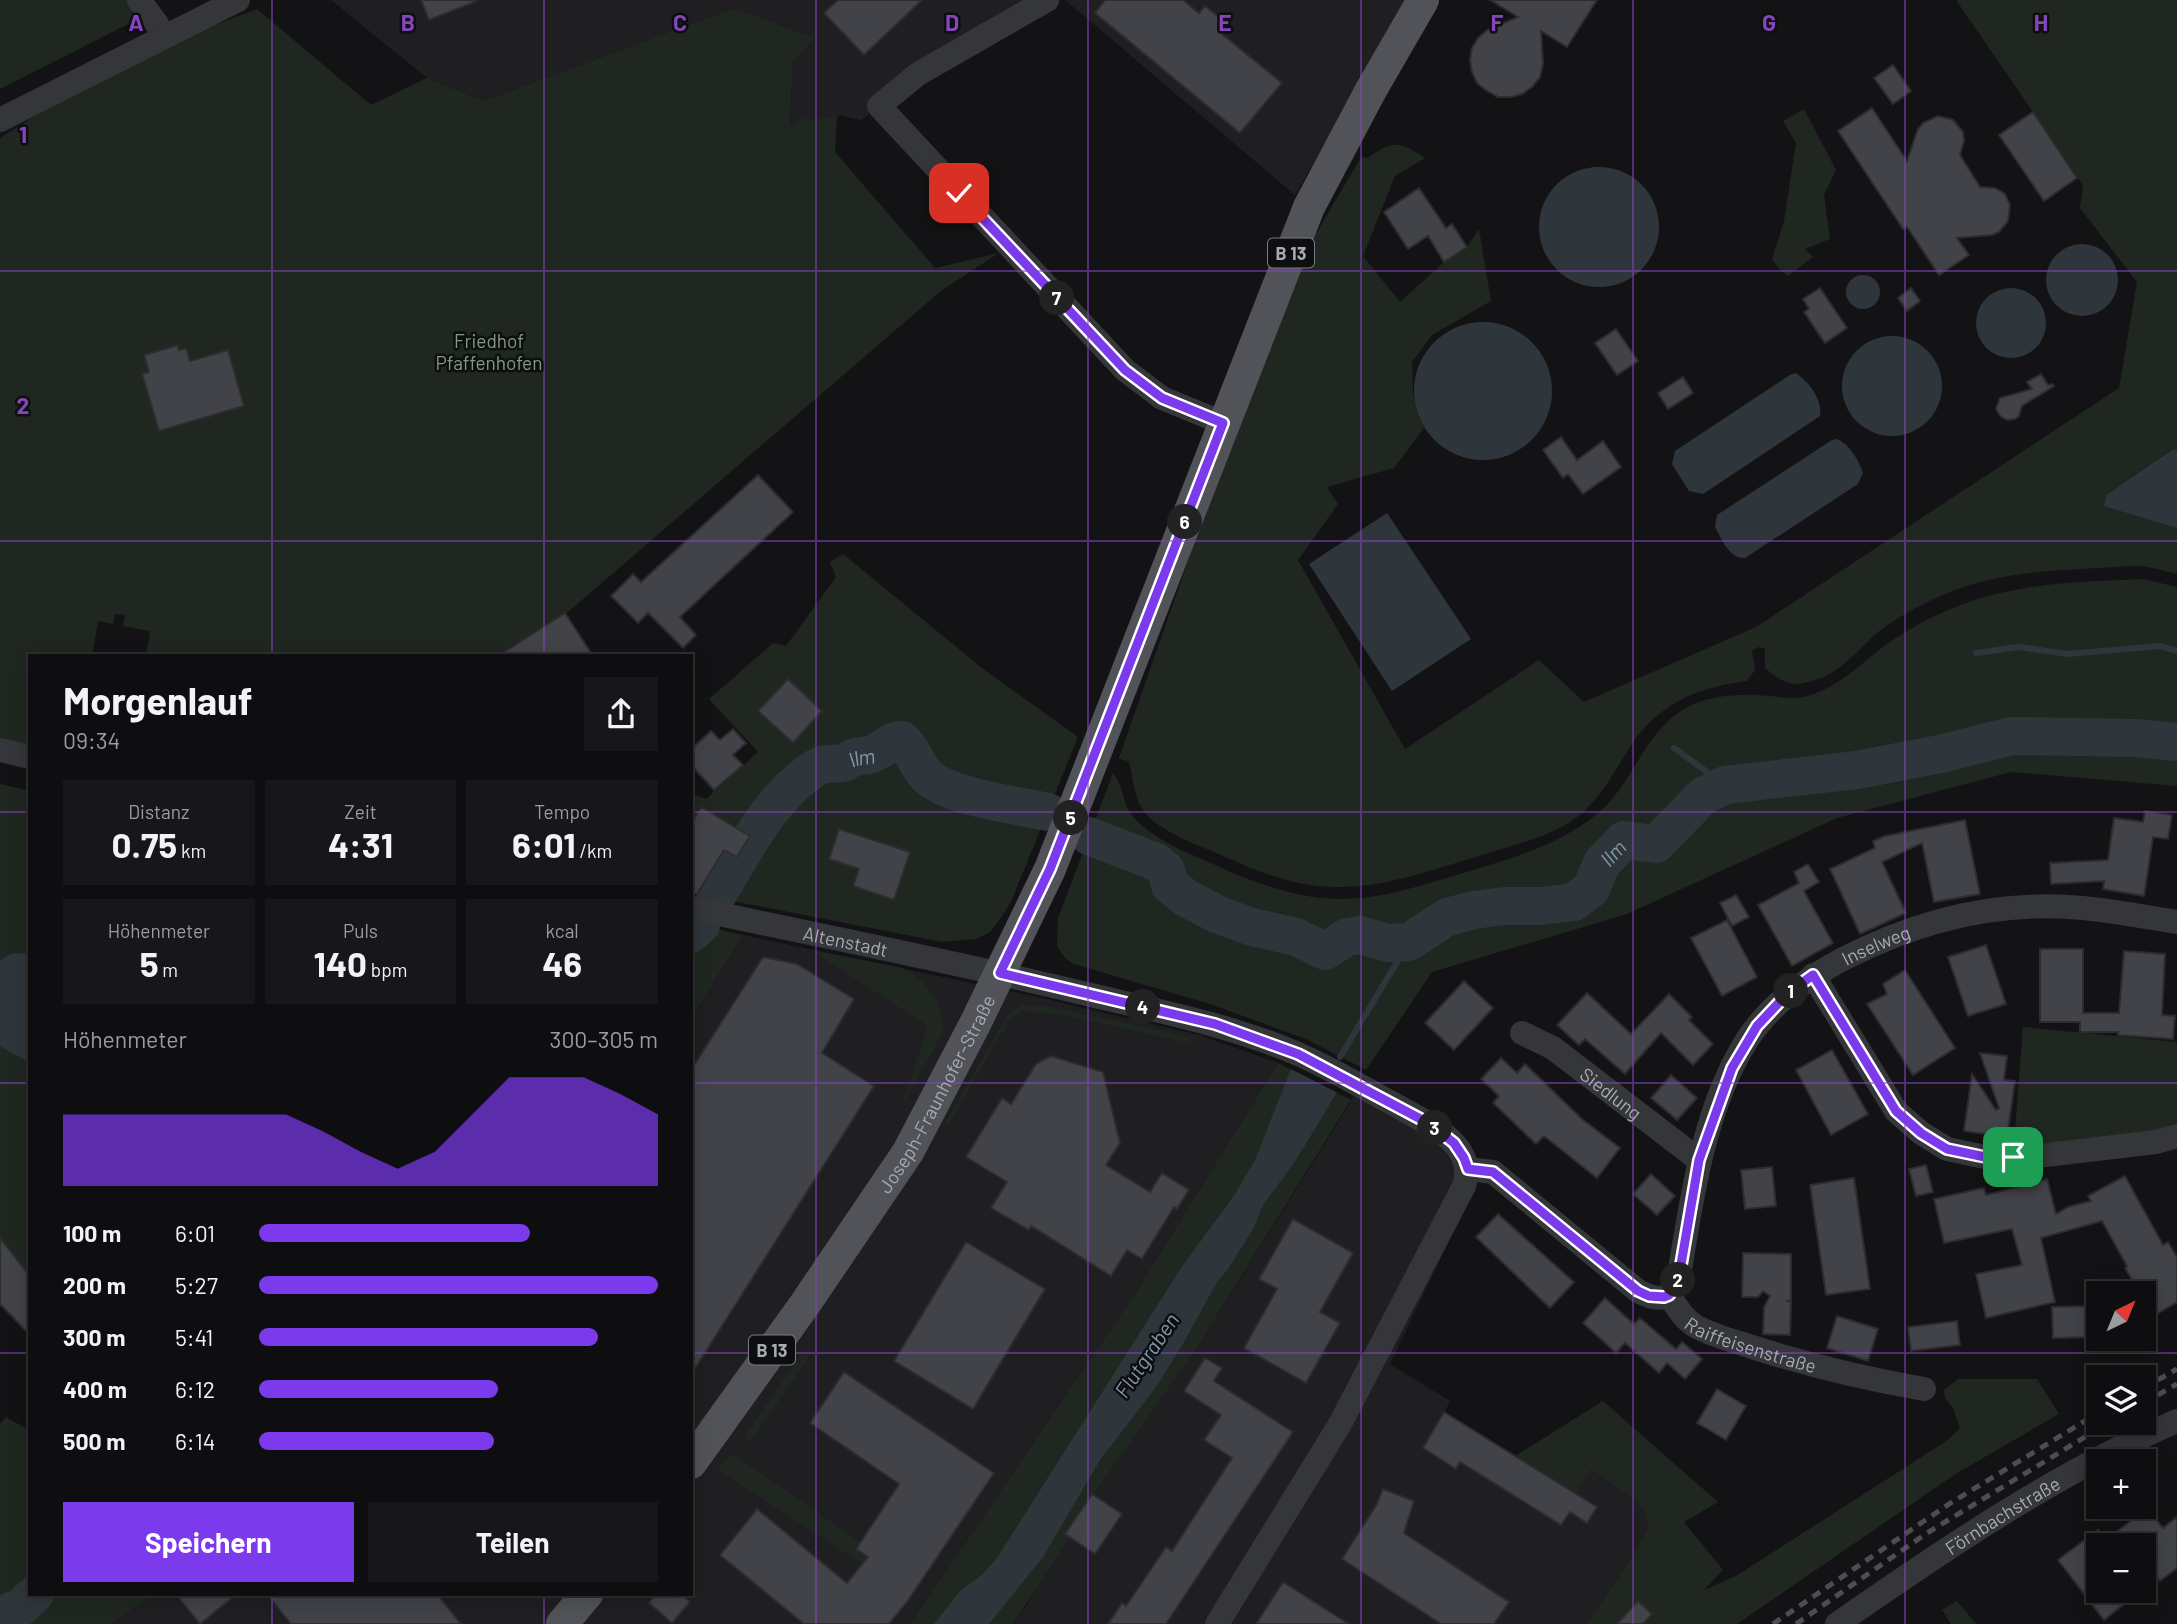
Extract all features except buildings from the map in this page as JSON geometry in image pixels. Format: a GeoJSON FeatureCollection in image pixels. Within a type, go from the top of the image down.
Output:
{"type":"FeatureCollection","features":[{"type":"Feature","properties":{"kind":"main road","name":"Joseph-Fraunhofer-Straße"},"geometry":{"type":"LineString","coordinates":[[693,1460],[805,1304],[908,1152],[1000,973],[1050,869],[1309,207],[1371,90],[1423,0]]}},
{"type":"Feature","properties":{"kind":"main road"},"geometry":{"type":"LineString","coordinates":[[562,1624],[585,1596]]}},
{"type":"Feature","properties":{"kind":"street"},"geometry":{"type":"LineString","coordinates":[[139,0],[163,37]]}},
{"type":"Feature","properties":{"kind":"street"},"geometry":{"type":"LineString","coordinates":[[0,120],[238,0]]}},
{"type":"Feature","properties":{"kind":"street"},"geometry":{"type":"LineString","coordinates":[[1047,0],[918,74],[879,106],[1125,370],[1162,398],[1223,423]]}},
{"type":"Feature","properties":{"kind":"street"},"geometry":{"type":"LineString","coordinates":[[0,750],[28,757]]}},
{"type":"Feature","properties":{"kind":"street","name":"Altenstadt"},"geometry":{"type":"LineString","coordinates":[[693,908],[1000,973]]}},
{"type":"Feature","properties":{"kind":"street","name":"Inselweg"},"geometry":{"type":"LineString","coordinates":[[1669,1295],[1678,1282],[1699,1160],[1724,1087],[1747,1039],[1788,993],[1813,975],[1917,926],[1992,909],[2081,908],[2177,922]]}},
{"type":"Feature","properties":{"kind":"street"},"geometry":{"type":"LineString","coordinates":[[1000,973],[1215,1024],[1298,1054],[1359,1085],[1446,1136],[1460,1150],[1468,1169],[1464,1186],[1340,1424],[1217,1624]]}},
{"type":"Feature","properties":{"kind":"street"},"geometry":{"type":"LineString","coordinates":[[1813,975],[1896,1111],[1921,1133],[1947,1149],[1990,1158],[2030,1157],[2156,1142],[2177,1136]]}},
{"type":"Feature","properties":{"kind":"street","name":"Siedlung"},"geometry":{"type":"LineString","coordinates":[[1522,1033],[1553,1048],[1699,1160]]}},
{"type":"Feature","properties":{"kind":"street","name":"Raiffeisenstraße"},"geometry":{"type":"LineString","coordinates":[[1468,1169],[1493,1172],[1638,1291],[1660,1298],[1669,1295],[1687,1320],[1696,1327],[1772,1353],[1924,1389]]}},
{"type":"Feature","properties":{"kind":"street","name":"Förnbachstraße"},"geometry":{"type":"LineString","coordinates":[[1837,1624],[1929,1561],[2034,1495],[2137,1438],[2177,1421]]}},
{"type":"Feature","properties":{"kind":"shaded area"},"geometry":{"type":"Polygon","coordinates":[[[331,0],[1047,0],[918,74],[861,120],[837,115],[790,127],[793,61],[816,38],[734,8],[484,101],[427,78],[331,0]]]}},
{"type":"Feature","properties":{"kind":"shaded area"},"geometry":{"type":"Polygon","coordinates":[[[1065,0],[1408,0],[1295,195],[1065,0]]]}},
{"type":"Feature","properties":{"kind":"shaded area"},"geometry":{"type":"Polygon","coordinates":[[[743,935],[1024,994],[1199,1035],[1278,1063],[1136,1292],[910,1624],[107,1624],[145,1596],[693,1596],[693,1016],[743,935]]]}},
{"type":"Feature","properties":{"kind":"shaded area"},"geometry":{"type":"Polygon","coordinates":[[[1359,1085],[1446,1136],[1469,1199],[1390,1364],[1450,1401],[1444,1413],[1575,1493],[1591,1468],[1629,1496],[1644,1511],[1649,1527],[1696,1624],[1013,1624],[1026,1606],[1065,1534],[1198,1346],[1359,1085]]]}},
{"type":"Feature","properties":{"kind":"green space"},"geometry":{"type":"Polygon","coordinates":[[[0,0],[130,0],[142,17],[0,89],[0,0]]]}},
{"type":"Feature","properties":{"kind":"green space"},"geometry":{"type":"Polygon","coordinates":[[[1956,0],[2177,0],[2177,451],[2172,449],[2106,495],[2104,505],[2177,528],[2177,574],[2126,566],[2028,573],[1981,582],[1913,609],[1889,624],[1829,674],[1802,683],[1784,681],[1765,668],[1765,649],[1759,647],[1752,650],[1755,670],[1747,681],[1694,694],[1665,710],[1652,721],[1639,734],[1595,800],[1570,822],[1532,840],[1393,881],[1326,887],[1282,879],[1178,836],[1154,822],[1139,803],[1129,762],[1119,758],[1215,484],[1316,234],[1361,157],[1368,158],[1384,148],[1396,145],[1409,148],[1425,158],[1395,176],[1363,256],[1400,302],[1444,262],[1467,247],[1479,229],[1491,301],[1432,335],[1412,362],[1413,394],[1424,428],[1394,468],[1327,487],[1338,504],[1298,560],[1405,749],[1539,660],[1584,702],[1756,627],[2119,388],[2137,282],[2080,208],[2083,185],[1956,0]]]}},
{"type":"Feature","properties":{"kind":"green space","name":"Friedhof Pfaffenhofen"},"geometry":{"type":"Polygon","coordinates":[[[734,8],[816,38],[793,61],[790,126],[806,116],[810,121],[837,115],[835,152],[935,268],[999,253],[942,290],[568,612],[499,654],[146,654],[150,631],[123,626],[125,615],[115,614],[113,624],[98,621],[92,654],[28,654],[28,757],[0,750],[0,138],[35,116],[215,25],[257,9],[371,105],[427,78],[484,101],[734,8]],[[177,345],[144,355],[149,372],[142,374],[159,431],[244,406],[228,350],[213,388],[177,345]]]}},
{"type":"Feature","properties":{"kind":"green space"},"geometry":{"type":"Polygon","coordinates":[[[1804,109],[1836,170],[1824,195],[1830,239],[1805,249],[1813,257],[1788,276],[1772,259],[1784,221],[1796,143],[1783,121],[1804,109]]]}},
{"type":"Feature","properties":{"kind":"green space"},"geometry":{"type":"Polygon","coordinates":[[[843,554],[982,668],[1078,737],[1011,902],[990,932],[976,939],[942,942],[693,893],[693,794],[706,799],[758,752],[709,699],[773,643],[786,646],[836,577],[830,562],[843,554]]]}},
{"type":"Feature","properties":{"kind":"green space"},"geometry":{"type":"Polygon","coordinates":[[[2143,579],[2177,587],[2177,786],[2011,772],[1837,818],[1627,914],[1432,972],[1366,1070],[1306,1039],[1210,1004],[1074,964],[1066,959],[1057,947],[1058,918],[1113,773],[1129,811],[1144,828],[1176,848],[1228,871],[1258,883],[1305,896],[1354,899],[1388,894],[1504,860],[1553,841],[1584,824],[1621,788],[1658,732],[1692,705],[1730,696],[1791,698],[1811,695],[1836,683],[1888,643],[1929,619],[1987,596],[2046,585],[2143,579]]]}},
{"type":"Feature","properties":{"kind":"green space"},"geometry":{"type":"Polygon","coordinates":[[[0,784],[28,791],[28,1331],[0,1304],[0,784]]]}},
{"type":"Feature","properties":{"kind":"green space"},"geometry":{"type":"Polygon","coordinates":[[[693,923],[743,935],[693,1016],[693,923]]]}},
{"type":"Feature","properties":{"kind":"green space"},"geometry":{"type":"Polygon","coordinates":[[[811,950],[903,968],[933,994],[941,1012],[943,1032],[900,1110],[928,1026],[811,950]]]}},
{"type":"Feature","properties":{"kind":"green space"},"geometry":{"type":"Polygon","coordinates":[[[1022,1005],[1052,1007],[1190,1037],[1189,1043],[1064,1015],[1022,1011],[1007,1020],[1005,1031],[1000,1035],[949,1124],[945,1123],[1008,1014],[1022,1005]]]}},
{"type":"Feature","properties":{"kind":"green space"},"geometry":{"type":"Polygon","coordinates":[[[2023,1027],[2177,1042],[2177,1136],[2013,1157],[2023,1027]]]}},
{"type":"Feature","properties":{"kind":"green space"},"geometry":{"type":"Polygon","coordinates":[[[1278,1063],[1351,1100],[1198,1346],[1066,1533],[1070,1537],[1013,1624],[910,1624],[1136,1292],[1278,1063]]]}},
{"type":"Feature","properties":{"kind":"green space"},"geometry":{"type":"Polygon","coordinates":[[[802,1353],[809,1357],[750,1442],[744,1437],[802,1353]]]}},
{"type":"Feature","properties":{"kind":"green space"},"geometry":{"type":"Polygon","coordinates":[[[1958,1379],[2037,1379],[2059,1414],[1957,1473],[1737,1624],[1587,1624],[1649,1528],[1644,1511],[1629,1496],[1591,1469],[1576,1493],[1515,1456],[1603,1401],[1718,1502],[1684,1522],[1723,1570],[1704,1590],[1736,1576],[1948,1440],[1960,1428],[1953,1408],[1945,1398],[1944,1390],[1958,1379]]]}},
{"type":"Feature","properties":{"kind":"green space"},"geometry":{"type":"Polygon","coordinates":[[[6,1417],[28,1430],[28,1596],[150,1596],[111,1624],[0,1624],[0,1424],[6,1417]]]}},
{"type":"Feature","properties":{"kind":"green space"},"geometry":{"type":"Polygon","coordinates":[[[733,1454],[860,1542],[856,1549],[916,1589],[901,1609],[861,1576],[867,1567],[717,1469],[733,1454]]]}},
{"type":"Feature","properties":{"kind":"green space"},"geometry":{"type":"Polygon","coordinates":[[[1957,1601],[1976,1624],[1951,1624],[1942,1610],[1957,1601]]]}},
{"type":"Feature","properties":{"kind":"water"},"geometry":{"type":"Polygon","coordinates":[[[1599,167],[1622,172],[1641,185],[1654,204],[1659,227],[1654,250],[1641,269],[1622,282],[1599,287],[1576,282],[1557,269],[1544,250],[1539,227],[1544,204],[1557,185],[1576,172],[1599,167]]]}},
{"type":"Feature","properties":{"kind":"water"},"geometry":{"type":"Polygon","coordinates":[[[2089,244],[2108,254],[2116,266],[2116,294],[2108,306],[2096,314],[2075,316],[2056,306],[2048,294],[2046,273],[2056,254],[2068,246],[2089,244]]]}},
{"type":"Feature","properties":{"kind":"water"},"geometry":{"type":"Polygon","coordinates":[[[1863,275],[1875,280],[1880,292],[1875,304],[1863,309],[1851,304],[1846,292],[1851,280],[1863,275]]]}},
{"type":"Feature","properties":{"kind":"water"},"geometry":{"type":"Polygon","coordinates":[[[2011,288],[2036,298],[2046,323],[2036,348],[2011,358],[1986,348],[1976,323],[1986,298],[2011,288]]]}},
{"type":"Feature","properties":{"kind":"water"},"geometry":{"type":"Polygon","coordinates":[[[1483,322],[1509,327],[1532,342],[1547,365],[1552,391],[1547,417],[1532,440],[1509,455],[1483,460],[1457,455],[1434,440],[1419,417],[1414,391],[1419,365],[1434,342],[1457,327],[1483,322]]]}},
{"type":"Feature","properties":{"kind":"water"},"geometry":{"type":"Polygon","coordinates":[[[1892,336],[1911,340],[1927,351],[1938,367],[1942,386],[1938,405],[1927,421],[1911,432],[1892,436],[1873,432],[1857,421],[1846,405],[1842,386],[1846,367],[1857,351],[1873,340],[1892,336]]]}},
{"type":"Feature","properties":{"kind":"water"},"geometry":{"type":"Polygon","coordinates":[[[1796,373],[1814,392],[1820,416],[1703,494],[1689,491],[1672,464],[1675,451],[1796,373]]]}},
{"type":"Feature","properties":{"kind":"water"},"geometry":{"type":"Polygon","coordinates":[[[1837,439],[1859,463],[1863,473],[1858,484],[1745,558],[1731,552],[1715,527],[1717,515],[1837,439]]]}},
{"type":"Feature","properties":{"kind":"water"},"geometry":{"type":"Polygon","coordinates":[[[2173,449],[2177,451],[2177,528],[2104,506],[2106,495],[2173,449]]]}},
{"type":"Feature","properties":{"kind":"water"},"geometry":{"type":"Polygon","coordinates":[[[1387,513],[1471,639],[1392,691],[1309,564],[1387,513]]]}},
{"type":"Feature","properties":{"kind":"water"},"geometry":{"type":"Polygon","coordinates":[[[11,954],[28,954],[28,1062],[0,1046],[0,961],[11,954]]]}},
{"type":"Feature","properties":{"kind":"water"},"geometry":{"type":"Polygon","coordinates":[[[1291,1069],[1337,1092],[1296,1160],[1263,1205],[1253,1229],[1217,1282],[1156,1387],[1100,1460],[1043,1557],[989,1624],[934,1624],[960,1591],[983,1574],[997,1558],[1181,1268],[1235,1194],[1255,1160],[1291,1069]]]}},
{"type":"Feature","properties":{"kind":"pier"},"geometry":{"type":"Polygon","coordinates":[[[1292,1066],[1339,1090],[1340,1094],[1291,1069],[1292,1066]]]}},
{"type":"Feature","properties":{"kind":"waterway"},"geometry":{"type":"LineString","coordinates":[[1976,653],[2019,647],[2068,654],[2160,646],[2177,651]]}},
{"type":"Feature","properties":{"kind":"waterway","name":"Ilm"},"geometry":{"type":"LineString","coordinates":[[1089,836],[1156,862],[1166,870],[1170,885],[1186,898],[1219,915],[1252,927],[1296,937],[1325,951],[1347,937],[1360,935],[1388,943],[1409,942],[1447,917],[1474,910],[1574,902],[1591,889],[1602,863],[1624,840],[1656,844],[1703,796],[1725,785],[1857,770],[1945,753],[2011,736],[2136,738],[2177,742]]}},
{"type":"Feature","properties":{"kind":"waterway","name":"Ilm"},"geometry":{"type":"LineString","coordinates":[[715,899],[747,844],[771,810],[800,779],[820,765],[843,763],[855,757],[869,755],[897,741],[902,740],[906,744],[927,776],[950,790],[1048,812]]}},
{"type":"Feature","properties":{"kind":"waterway"},"geometry":{"type":"LineString","coordinates":[[1674,748],[1725,785]]}},
{"type":"Feature","properties":{"kind":"waterway","name":"Ilm"},"geometry":{"type":"LineString","coordinates":[[693,932],[701,925]]}},
{"type":"Feature","properties":{"kind":"waterway","name":"Flutgraben"},"geometry":{"type":"LineString","coordinates":[[1340,1057],[1409,942]]}},
{"type":"Feature","properties":{"kind":"waterway","name":"Ilm"},"geometry":{"type":"LineString","coordinates":[[0,1616],[21,1607],[33,1596]]}},
{"type":"Feature","properties":{"kind":"railway"},"geometry":{"type":"LineString","coordinates":[[2156,1381],[2177,1369]]}},
{"type":"Feature","properties":{"kind":"railway"},"geometry":{"type":"LineString","coordinates":[[2156,1396],[2177,1384]]}},
{"type":"Feature","properties":{"kind":"railway"},"geometry":{"type":"LineString","coordinates":[[1773,1624],[1949,1504],[2086,1420]]}},
{"type":"Feature","properties":{"kind":"railway"},"geometry":{"type":"LineString","coordinates":[[1796,1624],[1927,1533],[2088,1435]]}},
{"type":"Feature","properties":{"kind":"route"},"geometry":{"type":"LineString","coordinates":[[959,193],[1125,370],[1162,398],[1223,423],[1050,869],[1000,973],[1215,1024],[1286,1049],[1330,1070],[1430,1124],[1460,1150],[1468,1169],[1493,1172],[1638,1291],[1660,1298],[1669,1295],[1678,1282],[1699,1160],[1732,1068],[1757,1026],[1788,993],[1813,975],[1896,1111],[1921,1133],[1947,1149],[1990,1158],[2013,1157]]}}]}
